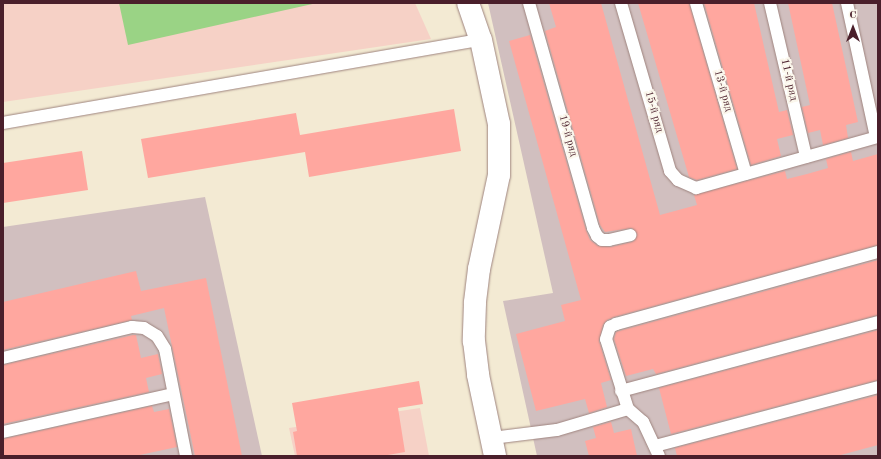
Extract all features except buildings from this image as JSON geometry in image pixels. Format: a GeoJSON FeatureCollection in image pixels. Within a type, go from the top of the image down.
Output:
{"type":"FeatureCollection","features":[{"type":"Feature","properties":{"kind":"street"},"geometry":{"type":"LineString","coordinates":[[468,3],[481,40],[499,124],[499,175],[479,269],[475,303],[474,341],[493,447]]}},
{"type":"Feature","properties":{"kind":"lane","name":"19-й ряд"},"geometry":{"type":"LineString","coordinates":[[529,3],[593,228],[597,236],[602,240],[609,240],[630,235]]}},
{"type":"Feature","properties":{"kind":"lane","name":"15-й ряд"},"geometry":{"type":"LineString","coordinates":[[621,3],[670,171],[678,180],[696,188],[746,174]]}},
{"type":"Feature","properties":{"kind":"lane","name":"11-й ряд"},"geometry":{"type":"LineString","coordinates":[[770,3],[806,157]]}},
{"type":"Feature","properties":{"kind":"lane"},"geometry":{"type":"LineString","coordinates":[[746,174],[877,137],[847,3]]}},
{"type":"Feature","properties":{"kind":"lane","name":"13-й ряд"},"geometry":{"type":"LineString","coordinates":[[697,6],[746,174]]}},
{"type":"Feature","properties":{"kind":"lane"},"geometry":{"type":"LineString","coordinates":[[3,123],[481,40]]}},
{"type":"Feature","properties":{"kind":"lane"},"geometry":{"type":"LineString","coordinates":[[878,252],[616,324],[610,327],[606,339],[621,391],[628,409],[643,422],[657,451],[878,387]]}},
{"type":"Feature","properties":{"kind":"lane"},"geometry":{"type":"LineString","coordinates":[[621,391],[878,322]]}},
{"type":"Feature","properties":{"kind":"lane"},"geometry":{"type":"LineString","coordinates":[[3,358],[132,327],[144,328],[157,336],[165,349],[186,456]]}},
{"type":"Feature","properties":{"kind":"lane"},"geometry":{"type":"LineString","coordinates":[[3,432],[173,394]]}},
{"type":"Feature","properties":{"kind":"lane"},"geometry":{"type":"LineString","coordinates":[[493,447],[628,409]]}},
{"type":"Feature","properties":{"kind":"shaded area"},"geometry":{"type":"Polygon","coordinates":[[[3,3],[415,3],[431,39],[3,102],[3,3]]]}},
{"type":"Feature","properties":{"kind":"shaded area"},"geometry":{"type":"Polygon","coordinates":[[[488,3],[878,3],[878,456],[537,456],[503,301],[553,293],[488,3]]]}},
{"type":"Feature","properties":{"kind":"shaded area"},"geometry":{"type":"Polygon","coordinates":[[[205,197],[262,456],[3,456],[3,227],[205,197]]]}},
{"type":"Feature","properties":{"kind":"shaded area"},"geometry":{"type":"Polygon","coordinates":[[[420,408],[429,456],[295,456],[289,428],[420,408]]]}},
{"type":"Feature","properties":{"kind":"green space"},"geometry":{"type":"Polygon","coordinates":[[[119,3],[317,3],[128,45],[119,3]]]}}]}
